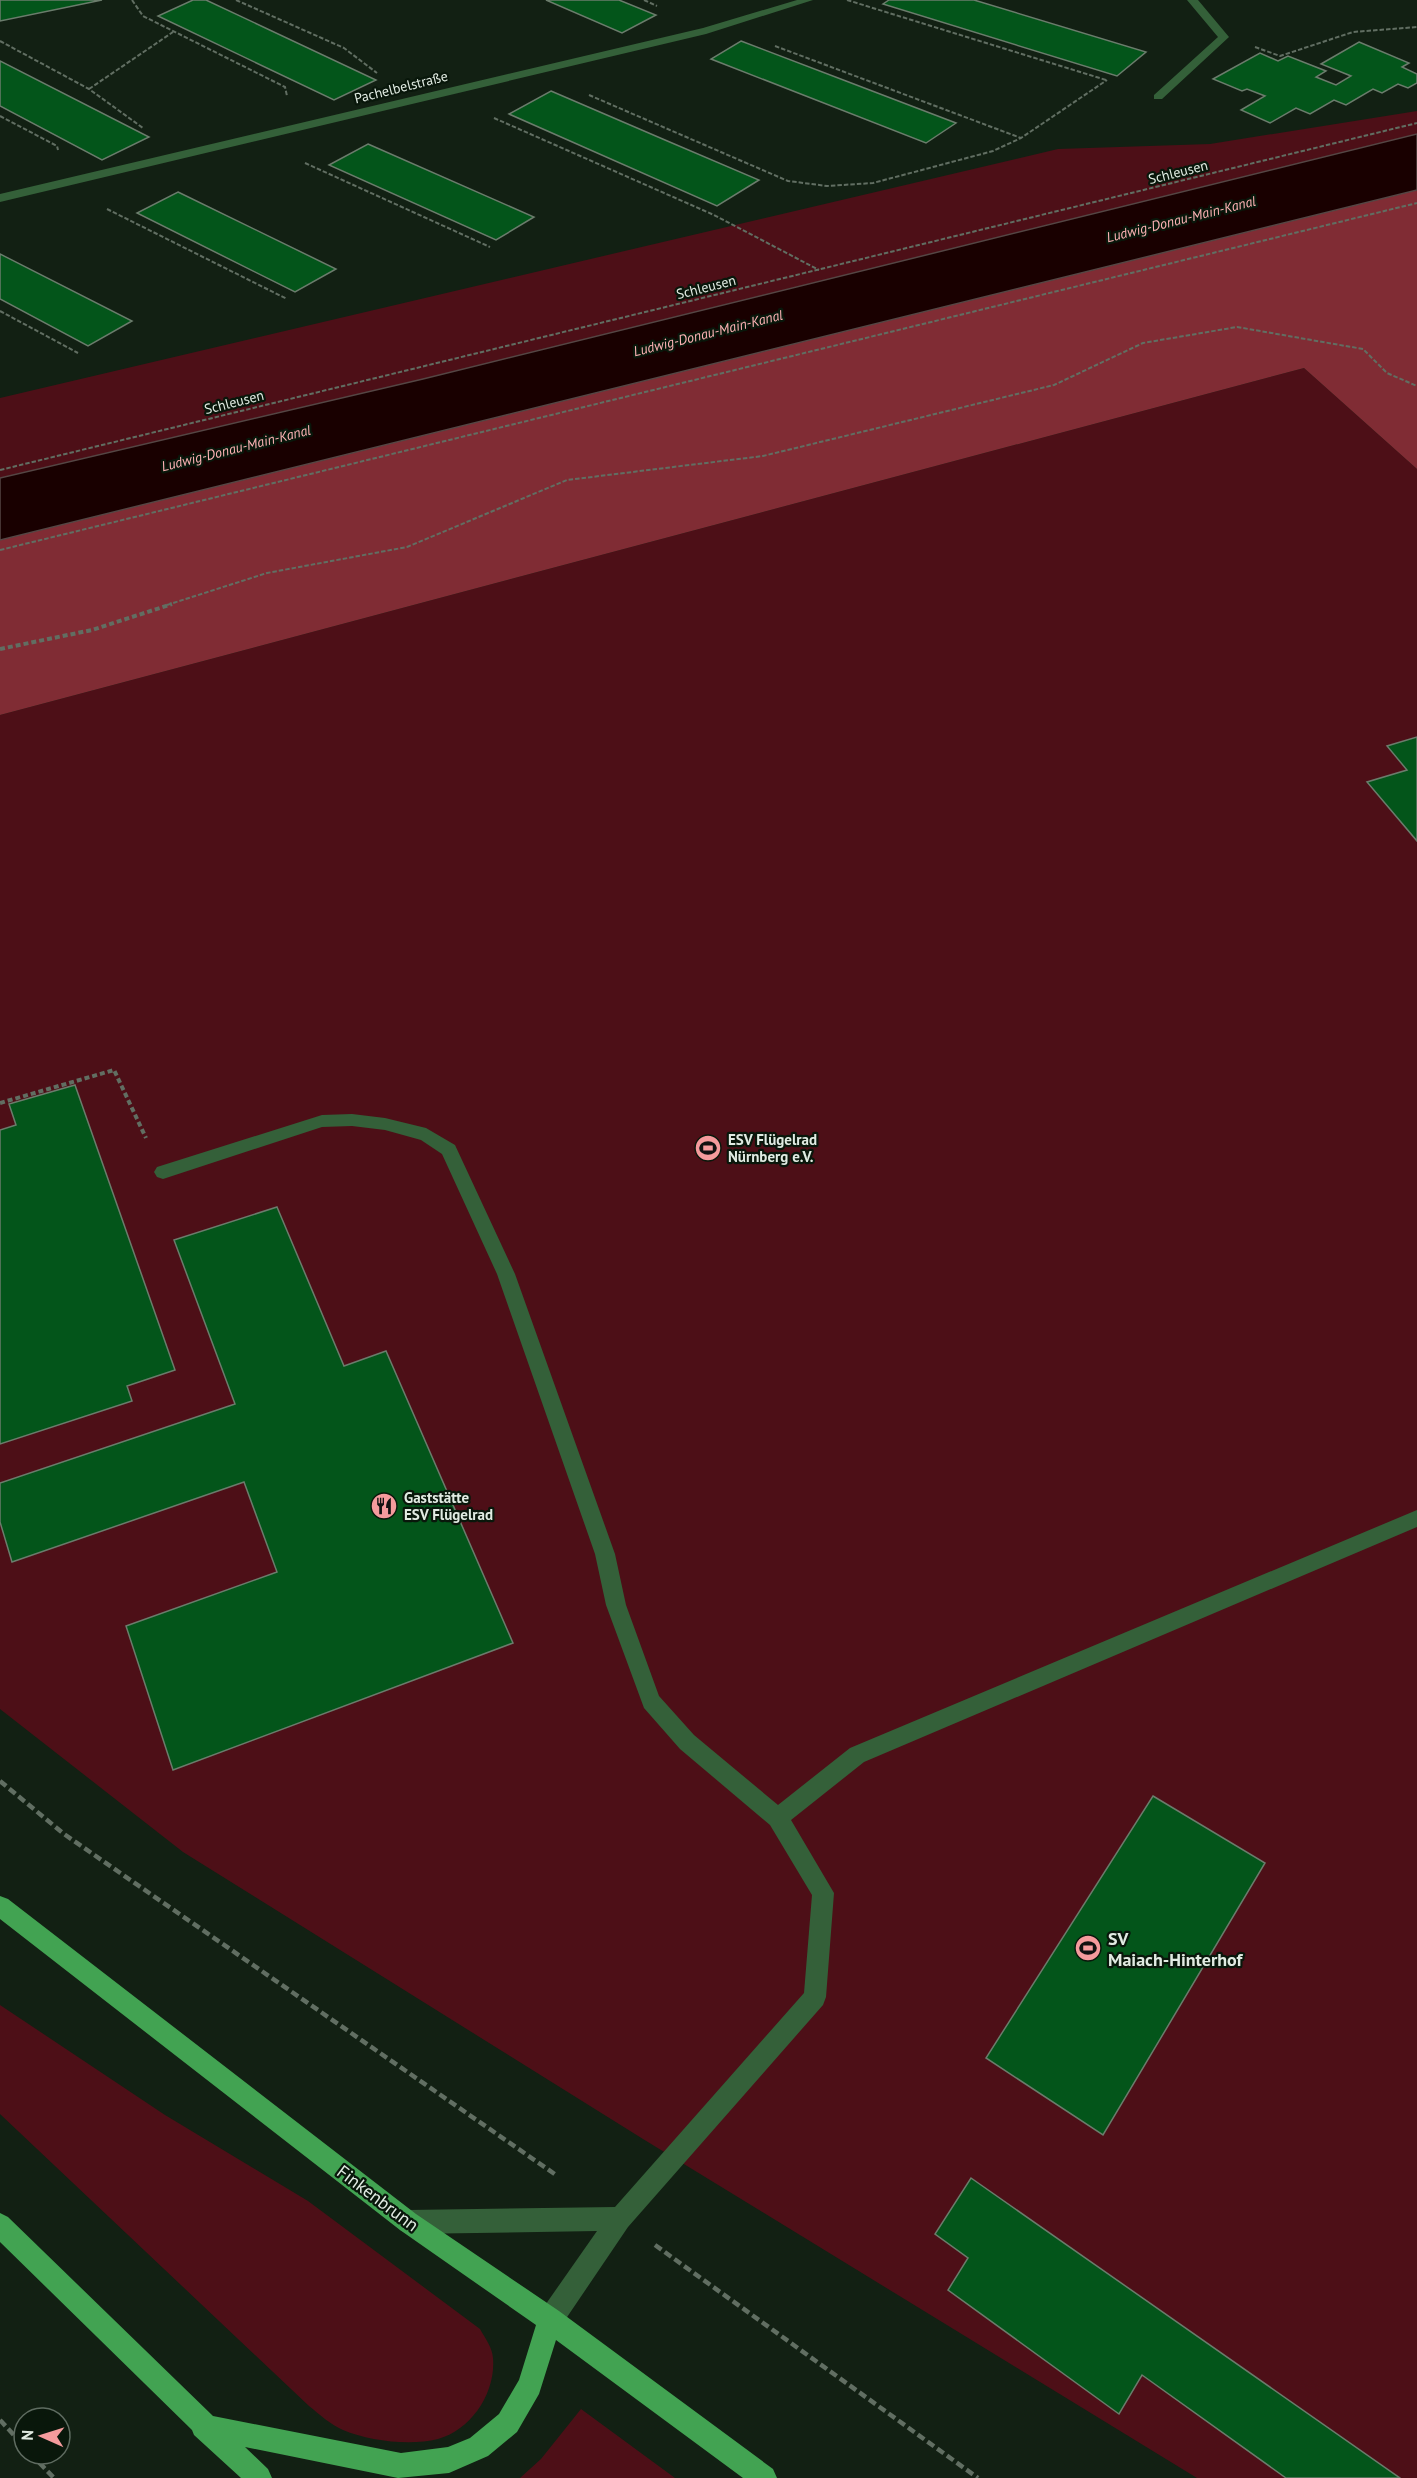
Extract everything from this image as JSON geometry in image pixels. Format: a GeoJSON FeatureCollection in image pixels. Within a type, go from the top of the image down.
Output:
{"type":"FeatureCollection","features":[{"type":"Feature","properties":{"kind":"main road","name":"Finkenbrunn"},"geometry":{"type":"LineString","coordinates":[[0,1906],[408,2222],[550,2320],[764,2478]]}},
{"type":"Feature","properties":{"kind":"main road"},"geometry":{"type":"LineString","coordinates":[[0,2225],[259,2478]]}},
{"type":"Feature","properties":{"kind":"main road"},"geometry":{"type":"LineString","coordinates":[[204,2426],[401,2466],[449,2460],[479,2447],[508,2423],[530,2385],[550,2320]]}},
{"type":"Feature","properties":{"kind":"street","name":"Pachelbelstraße"},"geometry":{"type":"LineString","coordinates":[[0,198],[723,26],[808,0]]}},
{"type":"Feature","properties":{"kind":"street"},"geometry":{"type":"LineString","coordinates":[[1158,97],[1224,37],[1192,0]]}},
{"type":"Feature","properties":{"kind":"street"},"geometry":{"type":"LineString","coordinates":[[163,1172],[322,1121],[352,1120],[385,1124],[426,1135],[449,1150],[506,1274],[605,1554],[616,1605],[651,1701],[687,1742],[778,1818],[824,1893],[815,1997],[620,2219],[550,2320]]}},
{"type":"Feature","properties":{"kind":"street"},"geometry":{"type":"LineString","coordinates":[[778,1818],[857,1755],[1417,1518]]}},
{"type":"Feature","properties":{"kind":"street"},"geometry":{"type":"LineString","coordinates":[[408,2222],[620,2219]]}},
{"type":"Feature","properties":{"kind":"path"},"geometry":{"type":"LineString","coordinates":[[132,0],[142,16],[285,87],[296,128]]}},
{"type":"Feature","properties":{"kind":"path"},"geometry":{"type":"LineString","coordinates":[[236,0],[344,48],[414,99]]}},
{"type":"Feature","properties":{"kind":"path"},"geometry":{"type":"LineString","coordinates":[[533,71],[788,181],[827,186],[873,183],[993,151],[1021,138],[1107,81],[847,0]]}},
{"type":"Feature","properties":{"kind":"path"},"geometry":{"type":"LineString","coordinates":[[723,26],[1021,138]]}},
{"type":"Feature","properties":{"kind":"path"},"geometry":{"type":"LineString","coordinates":[[1224,37],[1280,56],[1353,32],[1417,27]]}},
{"type":"Feature","properties":{"kind":"path"},"geometry":{"type":"LineString","coordinates":[[89,89],[173,32]]}},
{"type":"Feature","properties":{"kind":"path"},"geometry":{"type":"LineString","coordinates":[[0,41],[89,89],[161,141],[173,158]]}},
{"type":"Feature","properties":{"kind":"path"},"geometry":{"type":"LineString","coordinates":[[438,94],[714,215],[819,270]]}},
{"type":"Feature","properties":{"kind":"path"},"geometry":{"type":"LineString","coordinates":[[0,116],[57,146],[75,182],[88,199],[287,298]]}},
{"type":"Feature","properties":{"kind":"path","name":"Schleusen"},"geometry":{"type":"LineString","coordinates":[[0,470],[1417,123]]}},
{"type":"Feature","properties":{"kind":"path"},"geometry":{"type":"LineString","coordinates":[[266,136],[280,152],[490,247]]}},
{"type":"Feature","properties":{"kind":"path"},"geometry":{"type":"LineString","coordinates":[[0,550],[1417,203]]}},
{"type":"Feature","properties":{"kind":"path"},"geometry":{"type":"LineString","coordinates":[[0,311],[78,353]]}},
{"type":"Feature","properties":{"kind":"path"},"geometry":{"type":"LineString","coordinates":[[0,649],[92,630],[267,573],[406,547],[567,480],[763,456],[1054,384],[1143,343],[1237,327],[1364,350],[1387,373],[1417,386]]}},
{"type":"Feature","properties":{"kind":"path"},"geometry":{"type":"LineString","coordinates":[[0,1103],[114,1070],[163,1172]]}},
{"type":"Feature","properties":{"kind":"path"},"geometry":{"type":"LineString","coordinates":[[0,1781],[63,1834],[561,2179]]}},
{"type":"Feature","properties":{"kind":"path"},"geometry":{"type":"LineString","coordinates":[[620,2219],[978,2478]]}},
{"type":"Feature","properties":{"kind":"path"},"geometry":{"type":"LineString","coordinates":[[0,2420],[12,2433]]}},
{"type":"Feature","properties":{"kind":"path"},"geometry":{"type":"LineString","coordinates":[[43,2466],[54,2478]]}},
{"type":"Feature","properties":{"kind":"shaded area"},"geometry":{"type":"Polygon","coordinates":[[[1417,111],[1417,134],[423,379],[0,478],[0,398],[1058,149],[1210,144],[1417,111]]]}},
{"type":"Feature","properties":{"kind":"shaded area"},"geometry":{"type":"Polygon","coordinates":[[[1417,190],[1417,469],[1304,368],[0,715],[0,540],[1417,190]]]}},
{"type":"Feature","properties":{"kind":"shaded area","name":"ESV Flügelrad Nürnberg e.V."},"geometry":{"type":"Polygon","coordinates":[[[1304,368],[1417,469],[1417,2478],[1197,2478],[643,2139],[183,1852],[0,1709],[0,715],[1304,368]]]}},
{"type":"Feature","properties":{"kind":"shaded area"},"geometry":{"type":"Polygon","coordinates":[[[0,2005],[165,2115],[308,2201],[480,2329],[491,2350],[493,2371],[486,2397],[471,2419],[450,2434],[438,2439],[402,2442],[353,2434],[330,2422],[309,2406],[0,2114],[0,2005]]]}},
{"type":"Feature","properties":{"kind":"shaded area"},"geometry":{"type":"Polygon","coordinates":[[[581,2409],[675,2478],[520,2478],[541,2459],[581,2409]]]}},
{"type":"Feature","properties":{"kind":"water","name":"Ludwig-Donau-Main-Kanal"},"geometry":{"type":"Polygon","coordinates":[[[1417,134],[1417,190],[0,540],[0,478],[423,379],[1417,134]]]}},
{"type":"Feature","properties":{"kind":"building"},"geometry":{"type":"Polygon","coordinates":[[[0,0],[102,0],[0,21],[0,0]]]}},
{"type":"Feature","properties":{"kind":"building"},"geometry":{"type":"Polygon","coordinates":[[[193,0],[206,0],[376,80],[334,100],[158,16],[193,0]]]}},
{"type":"Feature","properties":{"kind":"building"},"geometry":{"type":"Polygon","coordinates":[[[546,0],[619,0],[656,15],[622,33],[546,0]]]}},
{"type":"Feature","properties":{"kind":"building"},"geometry":{"type":"Polygon","coordinates":[[[889,0],[974,0],[1146,52],[1117,76],[883,4],[889,0]]]}},
{"type":"Feature","properties":{"kind":"building"},"geometry":{"type":"Polygon","coordinates":[[[741,41],[956,123],[926,143],[711,59],[741,41]]]}},
{"type":"Feature","properties":{"kind":"building"},"geometry":{"type":"Polygon","coordinates":[[[1359,42],[1409,63],[1402,67],[1417,74],[1417,83],[1408,88],[1398,84],[1382,93],[1373,89],[1346,105],[1334,100],[1310,114],[1296,108],[1270,123],[1241,110],[1265,96],[1247,89],[1242,91],[1213,79],[1260,53],[1278,61],[1288,56],[1326,71],[1316,77],[1336,85],[1351,76],[1321,64],[1359,42]]]}},
{"type":"Feature","properties":{"kind":"building"},"geometry":{"type":"Polygon","coordinates":[[[0,61],[149,137],[102,160],[0,106],[0,61]]]}},
{"type":"Feature","properties":{"kind":"building"},"geometry":{"type":"Polygon","coordinates":[[[551,91],[759,180],[717,206],[509,114],[551,91]]]}},
{"type":"Feature","properties":{"kind":"building"},"geometry":{"type":"Polygon","coordinates":[[[368,144],[534,217],[496,240],[329,165],[368,144]]]}},
{"type":"Feature","properties":{"kind":"building"},"geometry":{"type":"Polygon","coordinates":[[[178,192],[336,269],[295,292],[137,213],[178,192]]]}},
{"type":"Feature","properties":{"kind":"building"},"geometry":{"type":"Polygon","coordinates":[[[0,254],[132,321],[88,346],[0,299],[0,254]]]}},
{"type":"Feature","properties":{"kind":"building"},"geometry":{"type":"Polygon","coordinates":[[[1417,737],[1417,841],[1367,782],[1407,770],[1387,746],[1417,737]]]}},
{"type":"Feature","properties":{"kind":"building"},"geometry":{"type":"Polygon","coordinates":[[[75,1085],[175,1370],[127,1386],[132,1401],[0,1444],[0,1130],[16,1125],[9,1104],[75,1085]]]}},
{"type":"Feature","properties":{"kind":"building"},"geometry":{"type":"Polygon","coordinates":[[[277,1207],[344,1366],[386,1351],[513,1643],[173,1770],[126,1626],[277,1572],[244,1482],[12,1562],[0,1522],[0,1483],[235,1404],[174,1240],[277,1207]]]}},
{"type":"Feature","properties":{"kind":"building"},"geometry":{"type":"Polygon","coordinates":[[[1153,1796],[1265,1863],[1103,2135],[986,2058],[1153,1796]]]}},
{"type":"Feature","properties":{"kind":"building"},"geometry":{"type":"Polygon","coordinates":[[[971,2178],[1400,2478],[1286,2478],[1142,2375],[1119,2414],[948,2290],[968,2258],[935,2234],[971,2178]]]}},
{"type":"Feature","properties":{"kind":"place","name":"ESV Flügelrad Nürnberg e.V."},"geometry":{"type":"Point","coordinates":[708,1148]}},
{"type":"Feature","properties":{"kind":"place","name":"Gaststätte ESV Flügelrad"},"geometry":{"type":"Point","coordinates":[384,1506]}},
{"type":"Feature","properties":{"kind":"place","name":"SV Maiach-Hinterhof"},"geometry":{"type":"Point","coordinates":[1088,1948]}}]}
